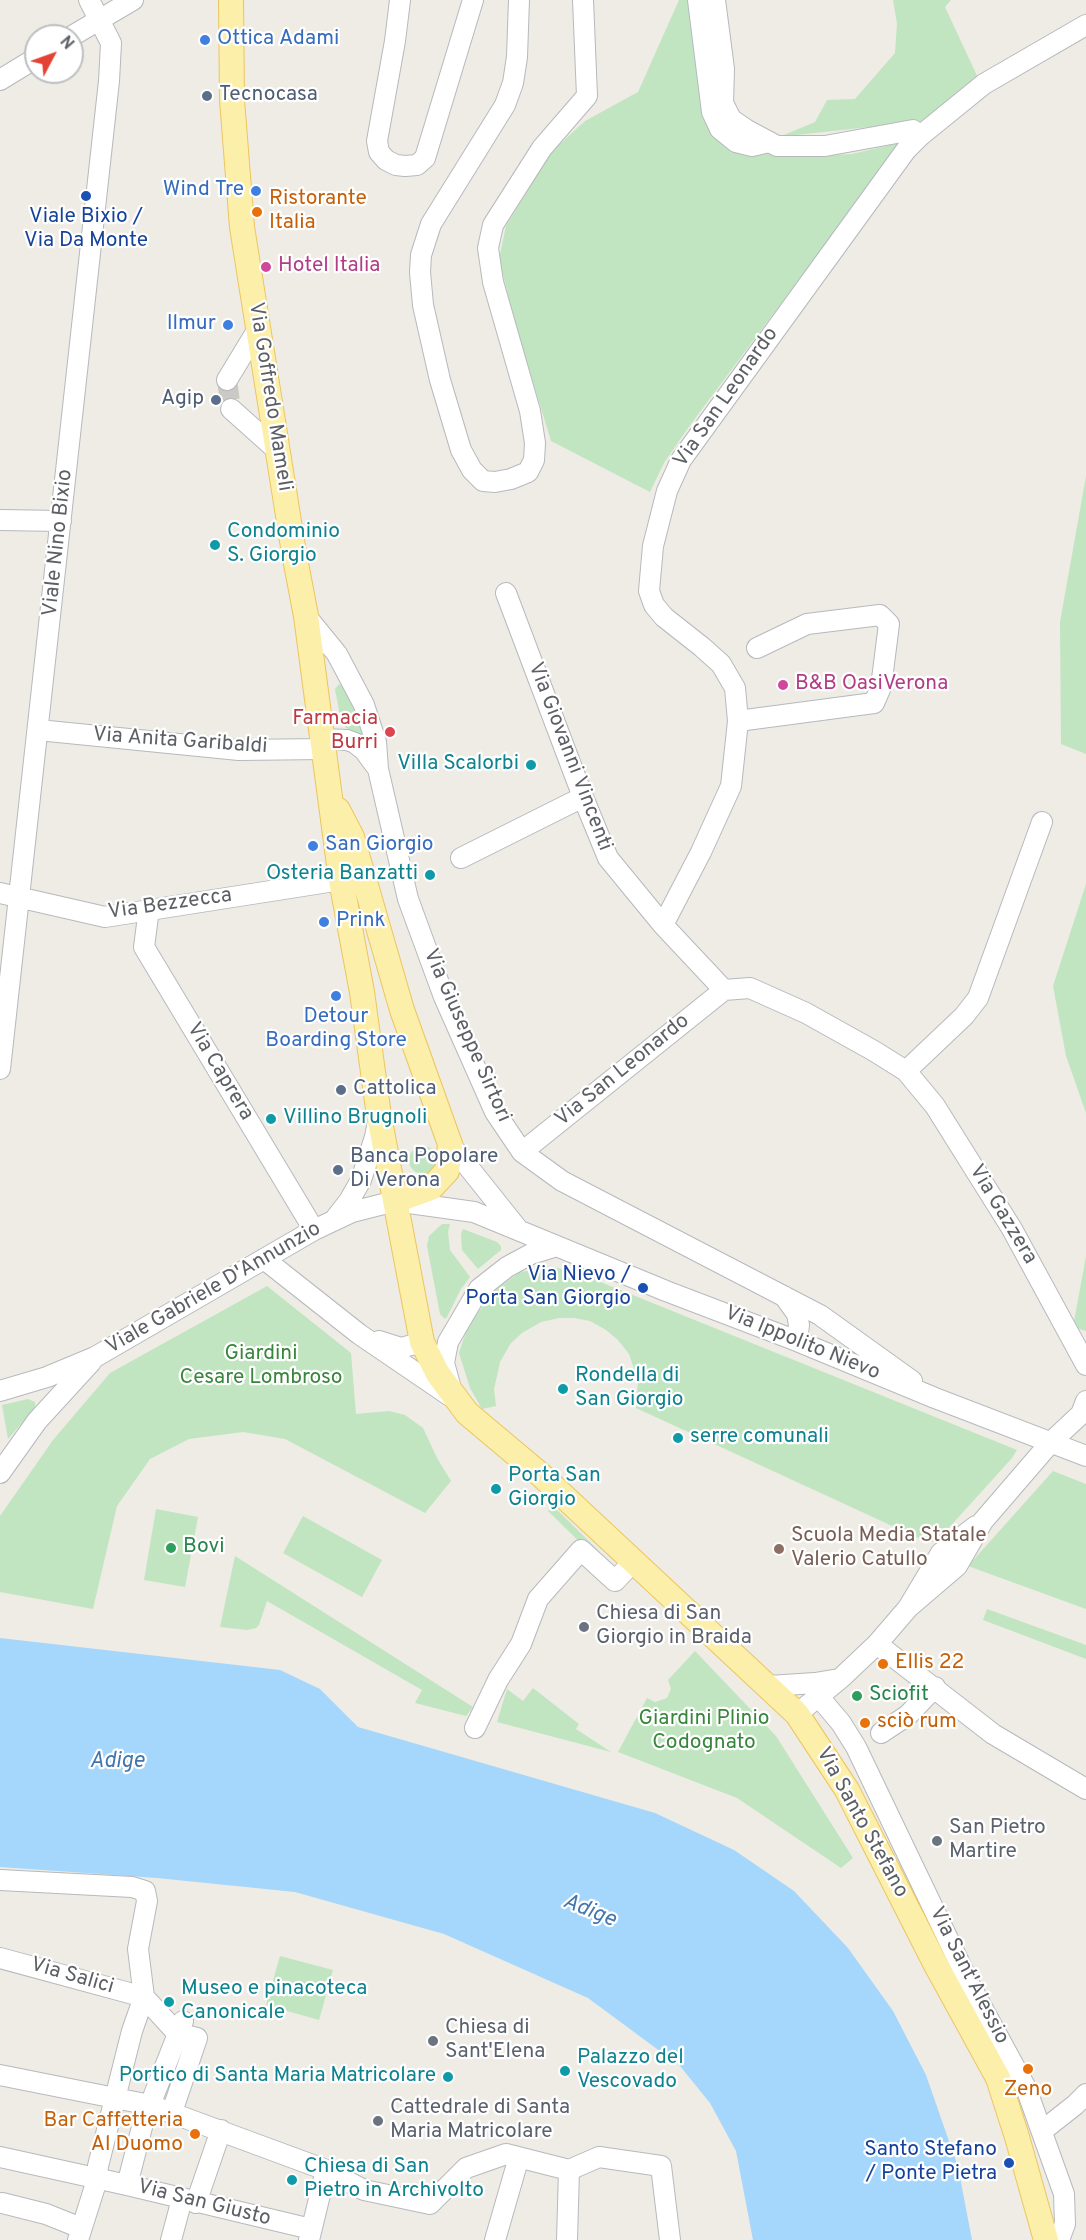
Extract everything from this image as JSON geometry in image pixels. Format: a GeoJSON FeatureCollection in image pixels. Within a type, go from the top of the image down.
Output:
{"type":"FeatureCollection","features":[{"type":"Feature","properties":{"kind":"main road","name":"Via Goffredo Mameli"},"geometry":{"type":"LineString","coordinates":[[231,0],[232,112],[242,227],[306,616],[341,880],[366,1021],[378,1116],[422,1342],[454,1399],[478,1424],[499,1441]]}},
{"type":"Feature","properties":{"kind":"main road","name":"Via Goffredo Mameli"},"geometry":{"type":"LineString","coordinates":[[329,792],[352,837],[402,1010],[450,1144],[447,1171],[431,1188],[395,1201]]}},
{"type":"Feature","properties":{"kind":"main road"},"geometry":{"type":"LineString","coordinates":[[357,966],[363,972],[376,975],[384,970],[388,962]]}},
{"type":"Feature","properties":{"kind":"main road"},"geometry":{"type":"LineString","coordinates":[[366,1021],[380,1007],[393,1005],[402,1010]]}},
{"type":"Feature","properties":{"kind":"main road","name":"Via Santo Stefano"},"geometry":{"type":"LineString","coordinates":[[499,1441],[542,1476],[798,1714],[847,1790],[936,1965],[998,2078],[1046,2240]]}},
{"type":"Feature","properties":{"kind":"street","name":"Viale Nino Bixio"},"geometry":{"type":"LineString","coordinates":[[0,1069],[110,81],[111,43],[89,0]]}},
{"type":"Feature","properties":{"kind":"street"},"geometry":{"type":"LineString","coordinates":[[84,29],[133,0]]}},
{"type":"Feature","properties":{"kind":"street"},"geometry":{"type":"LineString","coordinates":[[400,0],[377,141],[380,152],[386,160],[405,166],[417,165],[425,158],[428,151],[473,0]]}},
{"type":"Feature","properties":{"kind":"street"},"geometry":{"type":"LineString","coordinates":[[519,0],[517,57],[513,83],[505,105],[431,224],[420,255],[423,305],[440,381],[461,450],[472,470],[483,481],[495,482],[528,472],[534,460],[535,443],[530,411],[493,282],[488,248],[493,225],[542,148],[587,96],[583,0]]}},
{"type":"Feature","properties":{"kind":"street"},"geometry":{"type":"LineString","coordinates":[[698,0],[712,112],[720,129],[736,142],[752,146],[769,142]]}},
{"type":"Feature","properties":{"kind":"street"},"geometry":{"type":"LineString","coordinates":[[715,0],[724,69],[723,104],[731,119],[777,146],[825,146],[913,130],[920,136]]}},
{"type":"Feature","properties":{"kind":"street","name":"Via San Leonardo"},"geometry":{"type":"LineString","coordinates":[[663,925],[701,852],[731,786],[738,721],[735,688],[721,664],[664,617],[654,604],[649,591],[652,546],[667,491],[681,460],[906,150],[984,84],[1086,25]]}},
{"type":"Feature","properties":{"kind":"street"},"geometry":{"type":"LineString","coordinates":[[0,80],[24,65]]}},
{"type":"Feature","properties":{"kind":"street"},"geometry":{"type":"LineString","coordinates":[[226,380],[258,329]]}},
{"type":"Feature","properties":{"kind":"street"},"geometry":{"type":"LineString","coordinates":[[231,409],[278,451]]}},
{"type":"Feature","properties":{"kind":"street"},"geometry":{"type":"LineString","coordinates":[[0,520],[60,521]]}},
{"type":"Feature","properties":{"kind":"street","name":"Via Giovanni Vincenti"},"geometry":{"type":"LineString","coordinates":[[506,593],[608,858],[663,925],[724,990]]}},
{"type":"Feature","properties":{"kind":"street"},"geometry":{"type":"LineString","coordinates":[[738,721],[874,703],[881,687],[889,624],[880,615],[807,624],[757,648]]}},
{"type":"Feature","properties":{"kind":"street","name":"Via Giuseppe Sirtori"},"geometry":{"type":"LineString","coordinates":[[306,616],[337,654],[364,705],[376,742],[378,769],[400,869],[416,921],[444,997],[495,1112],[522,1152],[562,1181],[820,1315],[935,1398]]}},
{"type":"Feature","properties":{"kind":"street","name":"Via Anita Garibaldi"},"geometry":{"type":"LineString","coordinates":[[39,730],[239,750],[322,744]]}},
{"type":"Feature","properties":{"kind":"street","name":"Via Giuseppe Sirtori"},"geometry":{"type":"LineString","coordinates":[[322,744],[347,740],[355,743],[364,750],[378,769]]}},
{"type":"Feature","properties":{"kind":"street"},"geometry":{"type":"LineString","coordinates":[[461,858],[583,797]]}},
{"type":"Feature","properties":{"kind":"street"},"geometry":{"type":"LineString","coordinates":[[906,1071],[964,1016],[978,998],[1042,822]]}},
{"type":"Feature","properties":{"kind":"street","name":"Via Bezzecca"},"geometry":{"type":"LineString","coordinates":[[0,893],[105,917],[341,880]]}},
{"type":"Feature","properties":{"kind":"street","name":"Via Caprera"},"geometry":{"type":"LineString","coordinates":[[149,909],[144,947],[314,1230]]}},
{"type":"Feature","properties":{"kind":"street","name":"Via Gazzera"},"geometry":{"type":"LineString","coordinates":[[724,990],[750,988],[759,992],[806,1013],[906,1071],[935,1106],[1012,1229],[1086,1365]]}},
{"type":"Feature","properties":{"kind":"street","name":"Via San Leonardo"},"geometry":{"type":"LineString","coordinates":[[522,1152],[724,990]]}},
{"type":"Feature","properties":{"kind":"street","name":"Viale Gabriele D'Annunzio"},"geometry":{"type":"LineString","coordinates":[[334,1221],[361,1180],[375,1137],[378,1116]]}},
{"type":"Feature","properties":{"kind":"street","name":"Via Ippolito Nievo"},"geometry":{"type":"LineString","coordinates":[[450,1144],[518,1230]]}},
{"type":"Feature","properties":{"kind":"street","name":"Viale Gabriele D'Annunzio"},"geometry":{"type":"LineString","coordinates":[[0,1391],[47,1377],[95,1357],[314,1230],[352,1212],[395,1201]]}},
{"type":"Feature","properties":{"kind":"street","name":"Via Ippolito Nievo"},"geometry":{"type":"LineString","coordinates":[[395,1201],[474,1212],[666,1291],[1086,1456]]}},
{"type":"Feature","properties":{"kind":"street"},"geometry":{"type":"LineString","coordinates":[[454,1399],[444,1363],[448,1342],[479,1289],[507,1267],[531,1254],[557,1246]]}},
{"type":"Feature","properties":{"kind":"street","name":"Via Goffredo Mameli"},"geometry":{"type":"LineString","coordinates":[[264,1259],[359,1334],[454,1399]]}},
{"type":"Feature","properties":{"kind":"street"},"geometry":{"type":"LineString","coordinates":[[782,1294],[796,1314],[799,1325],[797,1341]]}},
{"type":"Feature","properties":{"kind":"street","name":"Via Goffredo Mameli"},"geometry":{"type":"LineString","coordinates":[[359,1334],[400,1348],[422,1342]]}},
{"type":"Feature","properties":{"kind":"street","name":"Viale Gabriele D'Annunzio"},"geometry":{"type":"LineString","coordinates":[[0,1473],[37,1421],[95,1357]]}},
{"type":"Feature","properties":{"kind":"street"},"geometry":{"type":"LineString","coordinates":[[798,1714],[842,1678],[877,1644],[908,1608],[941,1553],[983,1521],[1051,1442],[1081,1414],[1086,1401]]}},
{"type":"Feature","properties":{"kind":"street"},"geometry":{"type":"LineString","coordinates":[[475,1728],[498,1680],[521,1644],[538,1599],[581,1550],[615,1581],[634,1561]]}},
{"type":"Feature","properties":{"kind":"street"},"geometry":{"type":"LineString","coordinates":[[877,1644],[993,1734],[1086,1789]]}},
{"type":"Feature","properties":{"kind":"street"},"geometry":{"type":"LineString","coordinates":[[769,1686],[814,1683],[842,1678]]}},
{"type":"Feature","properties":{"kind":"street"},"geometry":{"type":"LineString","coordinates":[[869,1740],[908,1715],[935,1688]]}},
{"type":"Feature","properties":{"kind":"street","name":"Via Sant'Alessio"},"geometry":{"type":"LineString","coordinates":[[819,1697],[841,1724],[869,1740],[966,1977],[1026,2088],[1064,2194],[1065,2224],[1059,2240]]}},
{"type":"Feature","properties":{"kind":"street"},"geometry":{"type":"LineString","coordinates":[[0,1880],[132,1887],[145,1891],[147,1901],[138,1950],[144,1997],[132,2031],[98,2166],[97,2180],[79,2234],[46,2214],[2,2204]]}},
{"type":"Feature","properties":{"kind":"street","name":"Via Salici"},"geometry":{"type":"LineString","coordinates":[[0,1958],[144,1997]]}},
{"type":"Feature","properties":{"kind":"street"},"geometry":{"type":"LineString","coordinates":[[144,1997],[197,2038],[172,2112]]}},
{"type":"Feature","properties":{"kind":"street"},"geometry":{"type":"LineString","coordinates":[[127,2185],[149,2105],[180,2027]]}},
{"type":"Feature","properties":{"kind":"street"},"geometry":{"type":"LineString","coordinates":[[0,2075],[149,2105],[326,2170],[364,2190],[430,2204],[466,2168],[506,2154],[569,2170],[599,2157],[661,2166],[670,2240]]}},
{"type":"Feature","properties":{"kind":"street"},"geometry":{"type":"LineString","coordinates":[[1042,2132],[1086,2094]]}},
{"type":"Feature","properties":{"kind":"street"},"geometry":{"type":"LineString","coordinates":[[171,2240],[221,2130]]}},
{"type":"Feature","properties":{"kind":"street","name":"Via San Giusto"},"geometry":{"type":"LineString","coordinates":[[0,2157],[127,2185],[310,2235]]}},
{"type":"Feature","properties":{"kind":"street"},"geometry":{"type":"LineString","coordinates":[[495,2240],[519,2157]]}},
{"type":"Feature","properties":{"kind":"street"},"geometry":{"type":"LineString","coordinates":[[310,2235],[326,2170]]}},
{"type":"Feature","properties":{"kind":"street"},"geometry":{"type":"LineString","coordinates":[[567,2240],[569,2170]]}},
{"type":"Feature","properties":{"kind":"green space"},"geometry":{"type":"Polygon","coordinates":[[[679,0],[709,0],[721,111],[758,142],[787,157],[852,154],[907,141],[882,168],[688,428],[664,463],[650,492],[551,441],[516,326],[499,259],[506,226],[552,151],[585,121],[638,92],[679,0]]]}},
{"type":"Feature","properties":{"kind":"green space"},"geometry":{"type":"Polygon","coordinates":[[[893,0],[951,0],[945,7],[979,80],[923,121],[779,137],[815,122],[827,100],[855,99],[895,53],[897,24],[893,0]]]}},
{"type":"Feature","properties":{"kind":"green space"},"geometry":{"type":"Polygon","coordinates":[[[1086,476],[1086,754],[1061,744],[1060,622],[1086,476]]]}},
{"type":"Feature","properties":{"kind":"green space"},"geometry":{"type":"Polygon","coordinates":[[[339,684],[343,686],[357,709],[371,746],[362,737],[346,728],[341,721],[335,689],[339,684]]]}},
{"type":"Feature","properties":{"kind":"green space"},"geometry":{"type":"Polygon","coordinates":[[[1086,884],[1086,1113],[1066,1056],[1053,986],[1086,884]]]}},
{"type":"Feature","properties":{"kind":"green space"},"geometry":{"type":"Polygon","coordinates":[[[423,1146],[433,1150],[437,1160],[433,1170],[423,1174],[413,1170],[409,1160],[413,1150],[423,1146]]]}},
{"type":"Feature","properties":{"kind":"green space"},"geometry":{"type":"Polygon","coordinates":[[[442,1224],[450,1224],[448,1232],[450,1250],[470,1277],[445,1319],[440,1314],[427,1246],[429,1236],[442,1224]]]}},
{"type":"Feature","properties":{"kind":"green space"},"geometry":{"type":"Polygon","coordinates":[[[463,1229],[497,1242],[501,1250],[478,1269],[462,1250],[463,1229]]]}},
{"type":"Feature","properties":{"kind":"green space"},"geometry":{"type":"Polygon","coordinates":[[[1086,1256],[1086,1331],[1073,1327],[1086,1256]]]}},
{"type":"Feature","properties":{"kind":"green space"},"geometry":{"type":"Polygon","coordinates":[[[554,1267],[588,1277],[1017,1450],[936,1542],[927,1542],[636,1408],[638,1380],[629,1354],[618,1340],[590,1321],[559,1318],[541,1322],[522,1333],[511,1343],[500,1362],[494,1389],[496,1406],[482,1409],[470,1388],[459,1353],[468,1326],[494,1291],[520,1272],[554,1267]]]}},
{"type":"Feature","properties":{"kind":"green space","name":"Giardini Cesare Lombroso"},"geometry":{"type":"Polygon","coordinates":[[[267,1286],[351,1353],[356,1414],[389,1411],[405,1415],[423,1428],[451,1481],[425,1513],[285,1439],[243,1432],[189,1439],[150,1459],[117,1506],[93,1609],[0,1592],[0,1516],[53,1440],[110,1373],[267,1286]]]}},
{"type":"Feature","properties":{"kind":"green space"},"geometry":{"type":"Polygon","coordinates":[[[28,1399],[35,1402],[35,1408],[8,1439],[2,1405],[28,1399]]]}},
{"type":"Feature","properties":{"kind":"green space"},"geometry":{"type":"Polygon","coordinates":[[[1053,1471],[1086,1484],[1086,1609],[968,1566],[1053,1471]]]}},
{"type":"Feature","properties":{"kind":"green space"},"geometry":{"type":"Polygon","coordinates":[[[553,1506],[599,1551],[594,1556],[548,1511],[553,1506]]]}},
{"type":"Feature","properties":{"kind":"green space","name":"Bovi"},"geometry":{"type":"Polygon","coordinates":[[[156,1509],[198,1517],[185,1587],[144,1580],[156,1509]]]}},
{"type":"Feature","properties":{"kind":"green space"},"geometry":{"type":"Polygon","coordinates":[[[303,1516],[382,1560],[362,1597],[283,1553],[303,1516]]]}},
{"type":"Feature","properties":{"kind":"green space"},"geometry":{"type":"Polygon","coordinates":[[[235,1556],[473,1707],[466,1716],[415,1703],[422,1690],[267,1601],[256,1628],[247,1630],[220,1627],[235,1556]]]}},
{"type":"Feature","properties":{"kind":"green space"},"geometry":{"type":"Polygon","coordinates":[[[987,1609],[1086,1645],[1086,1659],[983,1620],[987,1609]]]}},
{"type":"Feature","properties":{"kind":"green space","name":"Giardini Plinio Codognato"},"geometry":{"type":"Polygon","coordinates":[[[695,1651],[776,1736],[853,1858],[841,1868],[737,1798],[618,1752],[647,1698],[655,1702],[667,1698],[671,1689],[668,1680],[695,1651]]]}},
{"type":"Feature","properties":{"kind":"green space"},"geometry":{"type":"Polygon","coordinates":[[[533,1688],[579,1724],[576,1729],[611,1752],[497,1722],[507,1689],[523,1701],[533,1688]]]}},
{"type":"Feature","properties":{"kind":"green space"},"geometry":{"type":"Polygon","coordinates":[[[280,1956],[333,1970],[319,2020],[266,2005],[280,1956]]]}},
{"type":"Feature","properties":{"kind":"water","name":"Adige"},"geometry":{"type":"Polygon","coordinates":[[[0,1638],[280,1670],[320,1689],[358,1727],[655,1813],[734,1850],[794,1891],[848,1948],[893,2011],[926,2075],[958,2167],[972,2240],[753,2240],[736,2151],[710,2103],[680,2066],[588,1998],[444,1934],[295,1892],[157,1878],[0,1867],[0,1638]]]}},
{"type":"Feature","properties":{"kind":"tunnel"},"geometry":{"type":"LineString","coordinates":[[227,380],[231,409]]}},
{"type":"Feature","properties":{"kind":"place","name":"Ottica Adami"},"geometry":{"type":"Point","coordinates":[205,40]}},
{"type":"Feature","properties":{"kind":"place","name":"Tecnocasa"},"geometry":{"type":"Point","coordinates":[207,96]}},
{"type":"Feature","properties":{"kind":"place","name":"Wind Tre"},"geometry":{"type":"Point","coordinates":[256,191]}},
{"type":"Feature","properties":{"kind":"place","name":"Viale Bixio / Via Da Monte"},"geometry":{"type":"Point","coordinates":[86,196]}},
{"type":"Feature","properties":{"kind":"place","name":"Ristorante Italia"},"geometry":{"type":"Point","coordinates":[257,212]}},
{"type":"Feature","properties":{"kind":"place","name":"Hotel Italia"},"geometry":{"type":"Point","coordinates":[266,267]}},
{"type":"Feature","properties":{"kind":"place","name":"Ilmur"},"geometry":{"type":"Point","coordinates":[228,325]}},
{"type":"Feature","properties":{"kind":"place","name":"Agip"},"geometry":{"type":"Point","coordinates":[216,400]}},
{"type":"Feature","properties":{"kind":"place","name":"Condominio S. Giorgio"},"geometry":{"type":"Point","coordinates":[215,545]}},
{"type":"Feature","properties":{"kind":"place","name":"B&B OasiVerona"},"geometry":{"type":"Point","coordinates":[783,685]}},
{"type":"Feature","properties":{"kind":"place","name":"Farmacia Burri"},"geometry":{"type":"Point","coordinates":[390,732]}},
{"type":"Feature","properties":{"kind":"place","name":"Villa Scalorbi"},"geometry":{"type":"Point","coordinates":[531,765]}},
{"type":"Feature","properties":{"kind":"place","name":"San Giorgio"},"geometry":{"type":"Point","coordinates":[313,846]}},
{"type":"Feature","properties":{"kind":"place","name":"Osteria Banzatti"},"geometry":{"type":"Point","coordinates":[430,875]}},
{"type":"Feature","properties":{"kind":"place","name":"Prink"},"geometry":{"type":"Point","coordinates":[324,922]}},
{"type":"Feature","properties":{"kind":"place","name":"Detour Boarding Store"},"geometry":{"type":"Point","coordinates":[336,996]}},
{"type":"Feature","properties":{"kind":"place","name":"Cattolica"},"geometry":{"type":"Point","coordinates":[341,1090]}},
{"type":"Feature","properties":{"kind":"place","name":"Villino Brugnoli"},"geometry":{"type":"Point","coordinates":[271,1119]}},
{"type":"Feature","properties":{"kind":"place","name":"Banca Popolare Di Verona"},"geometry":{"type":"Point","coordinates":[338,1170]}},
{"type":"Feature","properties":{"kind":"place","name":"Via Nievo / Porta San Giorgio"},"geometry":{"type":"Point","coordinates":[643,1288]}},
{"type":"Feature","properties":{"kind":"place","name":"Rondella di San Giorgio"},"geometry":{"type":"Point","coordinates":[563,1389]}},
{"type":"Feature","properties":{"kind":"place","name":"serre comunali"},"geometry":{"type":"Point","coordinates":[678,1438]}},
{"type":"Feature","properties":{"kind":"place","name":"Porta San Giorgio"},"geometry":{"type":"Point","coordinates":[496,1489]}},
{"type":"Feature","properties":{"kind":"place","name":"Bovi"},"geometry":{"type":"Point","coordinates":[171,1548]}},
{"type":"Feature","properties":{"kind":"place","name":"Scuola Media Statale Valerio Catullo"},"geometry":{"type":"Point","coordinates":[779,1549]}},
{"type":"Feature","properties":{"kind":"place","name":"Chiesa di San Giorgio in Braida"},"geometry":{"type":"Point","coordinates":[584,1627]}},
{"type":"Feature","properties":{"kind":"place","name":"Ellis 22"},"geometry":{"type":"Point","coordinates":[883,1664]}},
{"type":"Feature","properties":{"kind":"place","name":"Sciofit"},"geometry":{"type":"Point","coordinates":[857,1696]}},
{"type":"Feature","properties":{"kind":"place","name":"sciò rum"},"geometry":{"type":"Point","coordinates":[865,1723]}},
{"type":"Feature","properties":{"kind":"place","name":"San Pietro Martire"},"geometry":{"type":"Point","coordinates":[937,1841]}},
{"type":"Feature","properties":{"kind":"place","name":"Museo e pinacoteca Canonicale"},"geometry":{"type":"Point","coordinates":[169,2002]}},
{"type":"Feature","properties":{"kind":"place","name":"Chiesa di Sant'Elena"},"geometry":{"type":"Point","coordinates":[433,2041]}},
{"type":"Feature","properties":{"kind":"place","name":"Zeno"},"geometry":{"type":"Point","coordinates":[1028,2069]}},
{"type":"Feature","properties":{"kind":"place","name":"Palazzo del Vescovado"},"geometry":{"type":"Point","coordinates":[565,2071]}},
{"type":"Feature","properties":{"kind":"place","name":"Portico di Santa Maria Matricolare"},"geometry":{"type":"Point","coordinates":[448,2077]}},
{"type":"Feature","properties":{"kind":"place","name":"Cattedrale di Santa Maria Matricolare"},"geometry":{"type":"Point","coordinates":[378,2121]}},
{"type":"Feature","properties":{"kind":"place","name":"Bar Caffetteria Al Duomo"},"geometry":{"type":"Point","coordinates":[195,2134]}},
{"type":"Feature","properties":{"kind":"place","name":"Santo Stefano / Ponte Pietra"},"geometry":{"type":"Point","coordinates":[1009,2163]}},
{"type":"Feature","properties":{"kind":"place","name":"Chiesa di San Pietro in Archivolto"},"geometry":{"type":"Point","coordinates":[292,2180]}}]}
